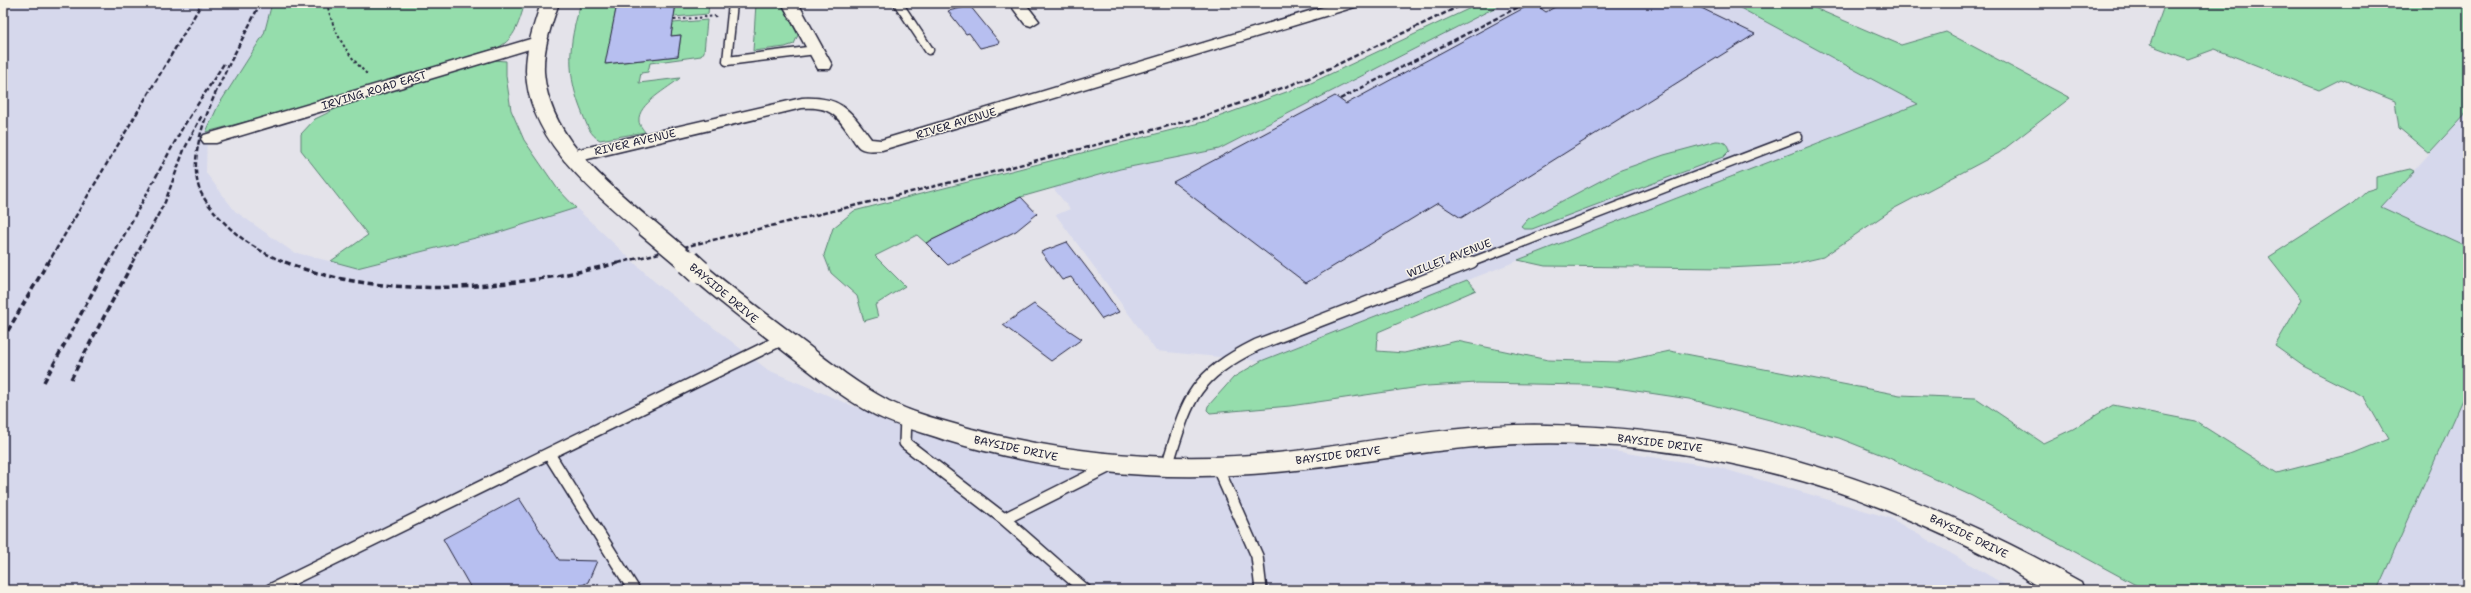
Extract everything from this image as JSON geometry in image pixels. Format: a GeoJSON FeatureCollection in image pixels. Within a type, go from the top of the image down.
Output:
{"type":"FeatureCollection","features":[{"type":"Feature","properties":{"kind":"main road","name":"BAYSIDE DRIVE"},"geometry":{"type":"LineString","coordinates":[[550,3],[538,42],[537,86],[541,105],[559,140],[571,157],[592,180],[748,314],[843,383],[882,407],[938,428],[1015,449],[1110,466],[1216,466],[1272,463],[1510,435],[1583,435],[1663,441],[1703,447],[1794,468],[1879,496],[1967,533],[2071,590]]}},
{"type":"Feature","properties":{"kind":"street"},"geometry":{"type":"LineString","coordinates":[[790,3],[824,65]]}},
{"type":"Feature","properties":{"kind":"street"},"geometry":{"type":"LineString","coordinates":[[1017,3],[1031,21]]}},
{"type":"Feature","properties":{"kind":"street","name":"RIVER AVENUE"},"geometry":{"type":"LineString","coordinates":[[571,157],[814,102],[827,102],[836,107],[866,143],[870,145],[882,145],[1341,4]]}},
{"type":"Feature","properties":{"kind":"street","name":"IRVING ROAD EAST"},"geometry":{"type":"LineString","coordinates":[[210,139],[538,42]]}},
{"type":"Feature","properties":{"kind":"lane"},"geometry":{"type":"LineString","coordinates":[[733,3],[727,61],[816,50]]}},
{"type":"Feature","properties":{"kind":"lane"},"geometry":{"type":"LineString","coordinates":[[898,3],[929,50]]}},
{"type":"Feature","properties":{"kind":"lane","name":"WILLET AVENUE"},"geometry":{"type":"LineString","coordinates":[[1166,466],[1186,407],[1207,376],[1228,360],[1257,345],[1798,137]]}},
{"type":"Feature","properties":{"kind":"lane"},"geometry":{"type":"LineString","coordinates":[[270,590],[783,339]]}},
{"type":"Feature","properties":{"kind":"lane"},"geometry":{"type":"LineString","coordinates":[[906,416],[905,443],[1004,519],[1085,590]]}},
{"type":"Feature","properties":{"kind":"lane"},"geometry":{"type":"LineString","coordinates":[[549,454],[634,590]]}},
{"type":"Feature","properties":{"kind":"lane"},"geometry":{"type":"LineString","coordinates":[[1004,519],[1110,466]]}},
{"type":"Feature","properties":{"kind":"lane"},"geometry":{"type":"LineString","coordinates":[[1216,466],[1257,556],[1261,590]]}},
{"type":"Feature","properties":{"kind":"path"},"geometry":{"type":"LineString","coordinates":[[327,3],[331,22],[343,45],[360,68],[382,88]]}},
{"type":"Feature","properties":{"kind":"path"},"geometry":{"type":"LineString","coordinates":[[674,20],[732,14]]}},
{"type":"Feature","properties":{"kind":"shaded area"},"geometry":{"type":"Polygon","coordinates":[[[3,3],[272,3],[264,34],[218,106],[207,131],[206,173],[235,211],[293,252],[357,268],[503,231],[576,208],[655,282],[768,370],[905,428],[1110,466],[1217,466],[1510,435],[1717,467],[1890,518],[2014,590],[3,590],[3,3]]]}},
{"type":"Feature","properties":{"kind":"shaded area"},"geometry":{"type":"Polygon","coordinates":[[[1504,3],[1731,3],[1918,104],[1261,361],[1156,351],[1056,215],[1070,209],[1053,188],[1120,169],[1219,149],[1504,3]]]}},
{"type":"Feature","properties":{"kind":"shaded area"},"geometry":{"type":"Polygon","coordinates":[[[2468,111],[2468,247],[2381,207],[2468,111]]]}},
{"type":"Feature","properties":{"kind":"shaded area"},"geometry":{"type":"Polygon","coordinates":[[[2468,386],[2468,590],[2377,590],[2468,386]]]}},
{"type":"Feature","properties":{"kind":"green space"},"geometry":{"type":"Polygon","coordinates":[[[272,3],[525,3],[519,23],[513,35],[509,40],[497,48],[295,109],[206,132],[218,106],[264,34],[272,3]]]}},
{"type":"Feature","properties":{"kind":"green space"},"geometry":{"type":"Polygon","coordinates":[[[581,3],[669,3],[616,9],[606,64],[678,56],[681,35],[671,36],[673,23],[707,20],[704,52],[701,56],[650,63],[648,72],[641,73],[639,83],[680,78],[655,97],[643,109],[639,121],[645,132],[600,140],[591,133],[578,100],[571,73],[571,46],[573,32],[581,3]]]}},
{"type":"Feature","properties":{"kind":"green space"},"geometry":{"type":"Polygon","coordinates":[[[676,3],[709,3],[708,14],[674,17],[676,3]]]}},
{"type":"Feature","properties":{"kind":"green space"},"geometry":{"type":"Polygon","coordinates":[[[756,3],[781,3],[798,35],[794,44],[785,47],[753,51],[756,3]]]}},
{"type":"Feature","properties":{"kind":"green space"},"geometry":{"type":"Polygon","coordinates":[[[1481,3],[1504,3],[1219,149],[1120,169],[1021,197],[926,243],[917,235],[875,256],[905,286],[875,305],[878,317],[864,321],[857,296],[831,273],[824,255],[833,228],[854,211],[1207,121],[1311,83],[1481,3]]]}},
{"type":"Feature","properties":{"kind":"green space"},"geometry":{"type":"Polygon","coordinates":[[[1731,3],[1803,3],[1901,45],[1946,32],[2070,98],[1999,153],[1893,209],[1823,257],[1789,265],[1727,268],[1545,266],[1518,260],[1918,104],[1731,3]]]}},
{"type":"Feature","properties":{"kind":"green space"},"geometry":{"type":"Polygon","coordinates":[[[2165,3],[2290,3],[2332,5],[2333,3],[2468,3],[2468,111],[2429,153],[2399,128],[2395,101],[2341,79],[2319,90],[2215,49],[2188,59],[2150,45],[2165,3]]]}},
{"type":"Feature","properties":{"kind":"green space"},"geometry":{"type":"Polygon","coordinates":[[[493,60],[506,61],[506,76],[511,110],[524,140],[557,188],[576,208],[503,231],[357,268],[331,261],[368,235],[301,150],[301,134],[315,119],[348,103],[462,67],[493,60]]]}},
{"type":"Feature","properties":{"kind":"green space"},"geometry":{"type":"Polygon","coordinates":[[[1716,141],[1723,142],[1728,146],[1729,151],[1723,157],[1532,229],[1525,229],[1521,226],[1526,220],[1621,170],[1664,155],[1716,141]]]}},
{"type":"Feature","properties":{"kind":"green space"},"geometry":{"type":"Polygon","coordinates":[[[2410,169],[2414,171],[2381,207],[2468,247],[2468,386],[2377,590],[2145,590],[1972,496],[1887,457],[1839,438],[1689,399],[1585,385],[1477,383],[1427,386],[1290,406],[1210,413],[1207,410],[1208,406],[1234,377],[1261,361],[1467,280],[1476,290],[1378,332],[1377,351],[1404,353],[1457,341],[1548,360],[1619,362],[1670,351],[1900,395],[1976,398],[2043,443],[2073,429],[2113,405],[2195,421],[2277,473],[2354,453],[2388,439],[2364,397],[2303,366],[2275,346],[2302,299],[2269,257],[2353,203],[2366,191],[2376,188],[2376,177],[2410,169]]]}},
{"type":"Feature","properties":{"kind":"building"},"geometry":{"type":"Polygon","coordinates":[[[676,3],[671,36],[681,35],[678,56],[605,64],[616,9],[676,3]]]}},
{"type":"Feature","properties":{"kind":"building"},"geometry":{"type":"Polygon","coordinates":[[[1533,3],[1546,12],[1562,3],[1691,3],[1755,34],[1461,218],[1438,203],[1306,283],[1173,182],[1335,96],[1346,104],[1533,3]]]}},
{"type":"Feature","properties":{"kind":"building"},"geometry":{"type":"Polygon","coordinates":[[[970,6],[1000,43],[980,48],[969,33],[966,34],[948,11],[970,6]]]}},
{"type":"Feature","properties":{"kind":"building"},"geometry":{"type":"Polygon","coordinates":[[[1021,197],[1037,214],[1016,231],[948,265],[926,243],[1021,197]]]}},
{"type":"Feature","properties":{"kind":"building"},"geometry":{"type":"Polygon","coordinates":[[[1067,242],[1119,312],[1102,319],[1071,277],[1062,280],[1041,252],[1067,242]]]}},
{"type":"Feature","properties":{"kind":"building"},"geometry":{"type":"Polygon","coordinates":[[[1034,304],[1082,339],[1051,361],[1003,325],[1034,304]]]}},
{"type":"Feature","properties":{"kind":"building"},"geometry":{"type":"Polygon","coordinates":[[[519,498],[559,560],[597,561],[588,582],[574,590],[472,590],[443,539],[519,498]]]}},
{"type":"Feature","properties":{"kind":"railway"},"geometry":{"type":"LineString","coordinates":[[48,263],[202,3]]}},
{"type":"Feature","properties":{"kind":"railway"},"geometry":{"type":"LineString","coordinates":[[260,3],[215,94],[205,119],[198,143],[196,167],[199,188],[203,196],[227,226],[251,245],[268,255],[287,263]]}},
{"type":"Feature","properties":{"kind":"railway"},"geometry":{"type":"LineString","coordinates":[[618,263],[985,174],[1202,117],[1307,79],[1466,3]]}},
{"type":"Feature","properties":{"kind":"railway"},"geometry":{"type":"LineString","coordinates":[[1340,99],[1526,3]]}},
{"type":"Feature","properties":{"kind":"railway"},"geometry":{"type":"LineString","coordinates":[[1540,8],[1549,3]]}},
{"type":"Feature","properties":{"kind":"railway"},"geometry":{"type":"LineString","coordinates":[[109,263],[183,127],[225,62]]}},
{"type":"Feature","properties":{"kind":"railway"},"geometry":{"type":"LineString","coordinates":[[132,263],[165,202],[184,150],[202,115]]}},
{"type":"Feature","properties":{"kind":"railway"},"geometry":{"type":"LineString","coordinates":[[3,339],[48,262]]}},
{"type":"Feature","properties":{"kind":"railway"},"geometry":{"type":"LineString","coordinates":[[44,382],[109,262]]}},
{"type":"Feature","properties":{"kind":"railway"},"geometry":{"type":"LineString","coordinates":[[71,379],[133,262]]}},
{"type":"Feature","properties":{"kind":"railway"},"geometry":{"type":"LineString","coordinates":[[285,262],[324,275],[366,283],[409,287],[452,287],[540,279],[622,262]]}}]}
